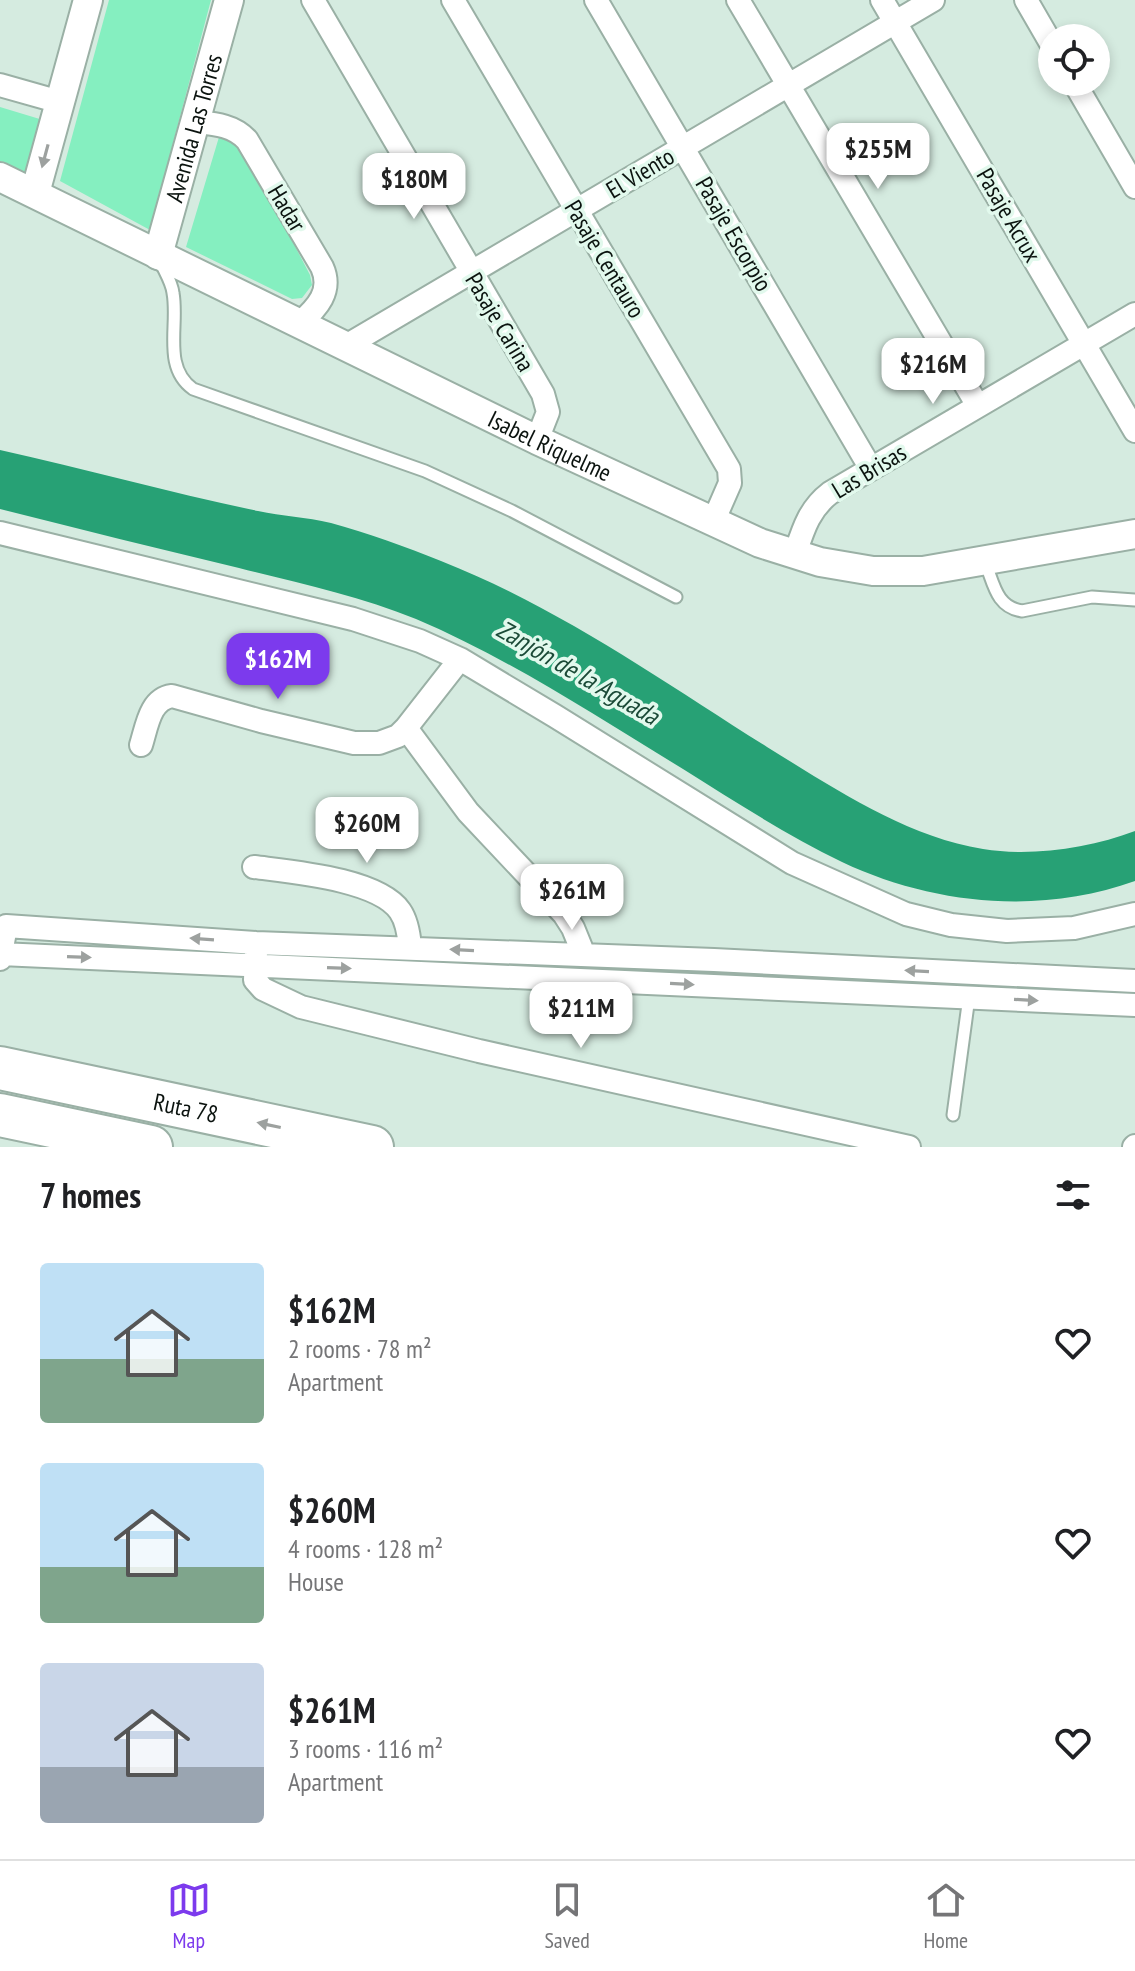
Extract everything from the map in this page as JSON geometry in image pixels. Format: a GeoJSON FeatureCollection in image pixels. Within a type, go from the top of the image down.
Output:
{"type":"FeatureCollection","features":[{"type":"Feature","properties":{"kind":"highway","name":"Ruta 78"},"geometry":{"type":"LineString","coordinates":[[0,1068],[372,1147]]}},
{"type":"Feature","properties":{"kind":"highway","name":"Ruta 78"},"geometry":{"type":"LineString","coordinates":[[0,1115],[151,1147]]}},
{"type":"Feature","properties":{"kind":"street"},"geometry":{"type":"LineString","coordinates":[[35,193],[88,0]]}},
{"type":"Feature","properties":{"kind":"street","name":"Avenida Las Torres"},"geometry":{"type":"LineString","coordinates":[[158,255],[229,0]]}},
{"type":"Feature","properties":{"kind":"street","name":"Pasaje Carina"},"geometry":{"type":"LineString","coordinates":[[313,0],[546,400],[548,412],[537,440]]}},
{"type":"Feature","properties":{"kind":"street","name":"Pasaje Centauro"},"geometry":{"type":"LineString","coordinates":[[453,0],[729,469],[730,483],[713,522]]}},
{"type":"Feature","properties":{"kind":"street","name":"Pasaje Escorpio"},"geometry":{"type":"LineString","coordinates":[[596,0],[871,469]]}},
{"type":"Feature","properties":{"kind":"street"},"geometry":{"type":"LineString","coordinates":[[738,0],[978,406]]}},
{"type":"Feature","properties":{"kind":"street","name":"Pasaje Acrux"},"geometry":{"type":"LineString","coordinates":[[882,0],[1135,431]]}},
{"type":"Feature","properties":{"kind":"street","name":"El Viento"},"geometry":{"type":"LineString","coordinates":[[346,346],[933,0]]}},
{"type":"Feature","properties":{"kind":"street"},"geometry":{"type":"LineString","coordinates":[[1026,0],[1040,24]]}},
{"type":"Feature","properties":{"kind":"street"},"geometry":{"type":"LineString","coordinates":[[0,85],[60,102]]}},
{"type":"Feature","properties":{"kind":"street"},"geometry":{"type":"LineString","coordinates":[[1082,96],[1135,187]]}},
{"type":"Feature","properties":{"kind":"street","name":"Hadar"},"geometry":{"type":"LineString","coordinates":[[195,122],[229,127],[240,132],[322,267],[327,280],[324,296],[300,323]]}},
{"type":"Feature","properties":{"kind":"street","name":"Isabel Riquelme"},"geometry":{"type":"LineString","coordinates":[[0,177],[537,440],[760,543],[845,568],[902,573],[984,562],[1135,534]]}},
{"type":"Feature","properties":{"kind":"street","name":"Las Brisas"},"geometry":{"type":"LineString","coordinates":[[795,554],[807,519],[821,500],[1135,314]]}},
{"type":"Feature","properties":{"kind":"street"},"geometry":{"type":"LineString","coordinates":[[0,533],[364,622],[420,641],[460,659],[792,863],[906,914],[951,925],[1007,931],[1074,928],[1135,914]]}},
{"type":"Feature","properties":{"kind":"street"},"geometry":{"type":"LineString","coordinates":[[141,745],[156,704],[172,696],[354,743],[379,743],[398,736],[406,728],[460,659]]}},
{"type":"Feature","properties":{"kind":"street"},"geometry":{"type":"LineString","coordinates":[[406,728],[468,812],[564,914],[584,955]]}},
{"type":"Feature","properties":{"kind":"street"},"geometry":{"type":"LineString","coordinates":[[254,867],[302,874],[376,892],[402,913],[410,947]]}},
{"type":"Feature","properties":{"kind":"street"},"geometry":{"type":"LineString","coordinates":[[1135,981],[410,947],[256,954],[0,955],[3,926],[256,954],[499,975],[1135,1005]]}},
{"type":"Feature","properties":{"kind":"street"},"geometry":{"type":"LineString","coordinates":[[498,952],[499,975]]}},
{"type":"Feature","properties":{"kind":"street"},"geometry":{"type":"LineString","coordinates":[[256,954],[255,980],[263,989],[301,1007],[479,1051],[909,1147]]}},
{"type":"Feature","properties":{"kind":"street"},"geometry":{"type":"LineString","coordinates":[[612,956],[612,981]]}},
{"type":"Feature","properties":{"kind":"street"},"geometry":{"type":"LineString","coordinates":[[714,960],[716,985]]}},
{"type":"Feature","properties":{"kind":"street"},"geometry":{"type":"LineString","coordinates":[[951,973],[960,997]]}},
{"type":"Feature","properties":{"kind":"lane"},"geometry":{"type":"LineString","coordinates":[[158,255],[173,292],[177,371],[193,389],[425,471],[512,511],[676,597]]}},
{"type":"Feature","properties":{"kind":"lane"},"geometry":{"type":"LineString","coordinates":[[984,562],[1002,603],[1010,609],[1022,611],[1092,597],[1135,600]]}},
{"type":"Feature","properties":{"kind":"lane"},"geometry":{"type":"LineString","coordinates":[[953,1115],[960,997]]}},
{"type":"Feature","properties":{"kind":"shaded area"},"geometry":{"type":"Polygon","coordinates":[[[109,0],[211,0],[150,230],[60,181],[109,0]]]}},
{"type":"Feature","properties":{"kind":"shaded area"},"geometry":{"type":"Polygon","coordinates":[[[0,107],[43,120],[29,175],[0,161],[0,107]]]}},
{"type":"Feature","properties":{"kind":"shaded area"},"geometry":{"type":"Polygon","coordinates":[[[219,137],[234,143],[248,156],[310,275],[312,285],[302,298],[292,299],[186,247],[219,137]]]}},
{"type":"Feature","properties":{"kind":"water","name":"Zanjón de la Aguada"},"geometry":{"type":"Polygon","coordinates":[[[0,450],[225,504],[331,523],[414,551],[527,600],[649,671],[844,794],[925,833],[983,849],[1021,852],[1080,846],[1135,831],[1135,881],[1099,892],[1025,901],[950,896],[877,877],[842,862],[761,818],[552,689],[416,619],[328,590],[0,509],[0,450]]]}}]}
